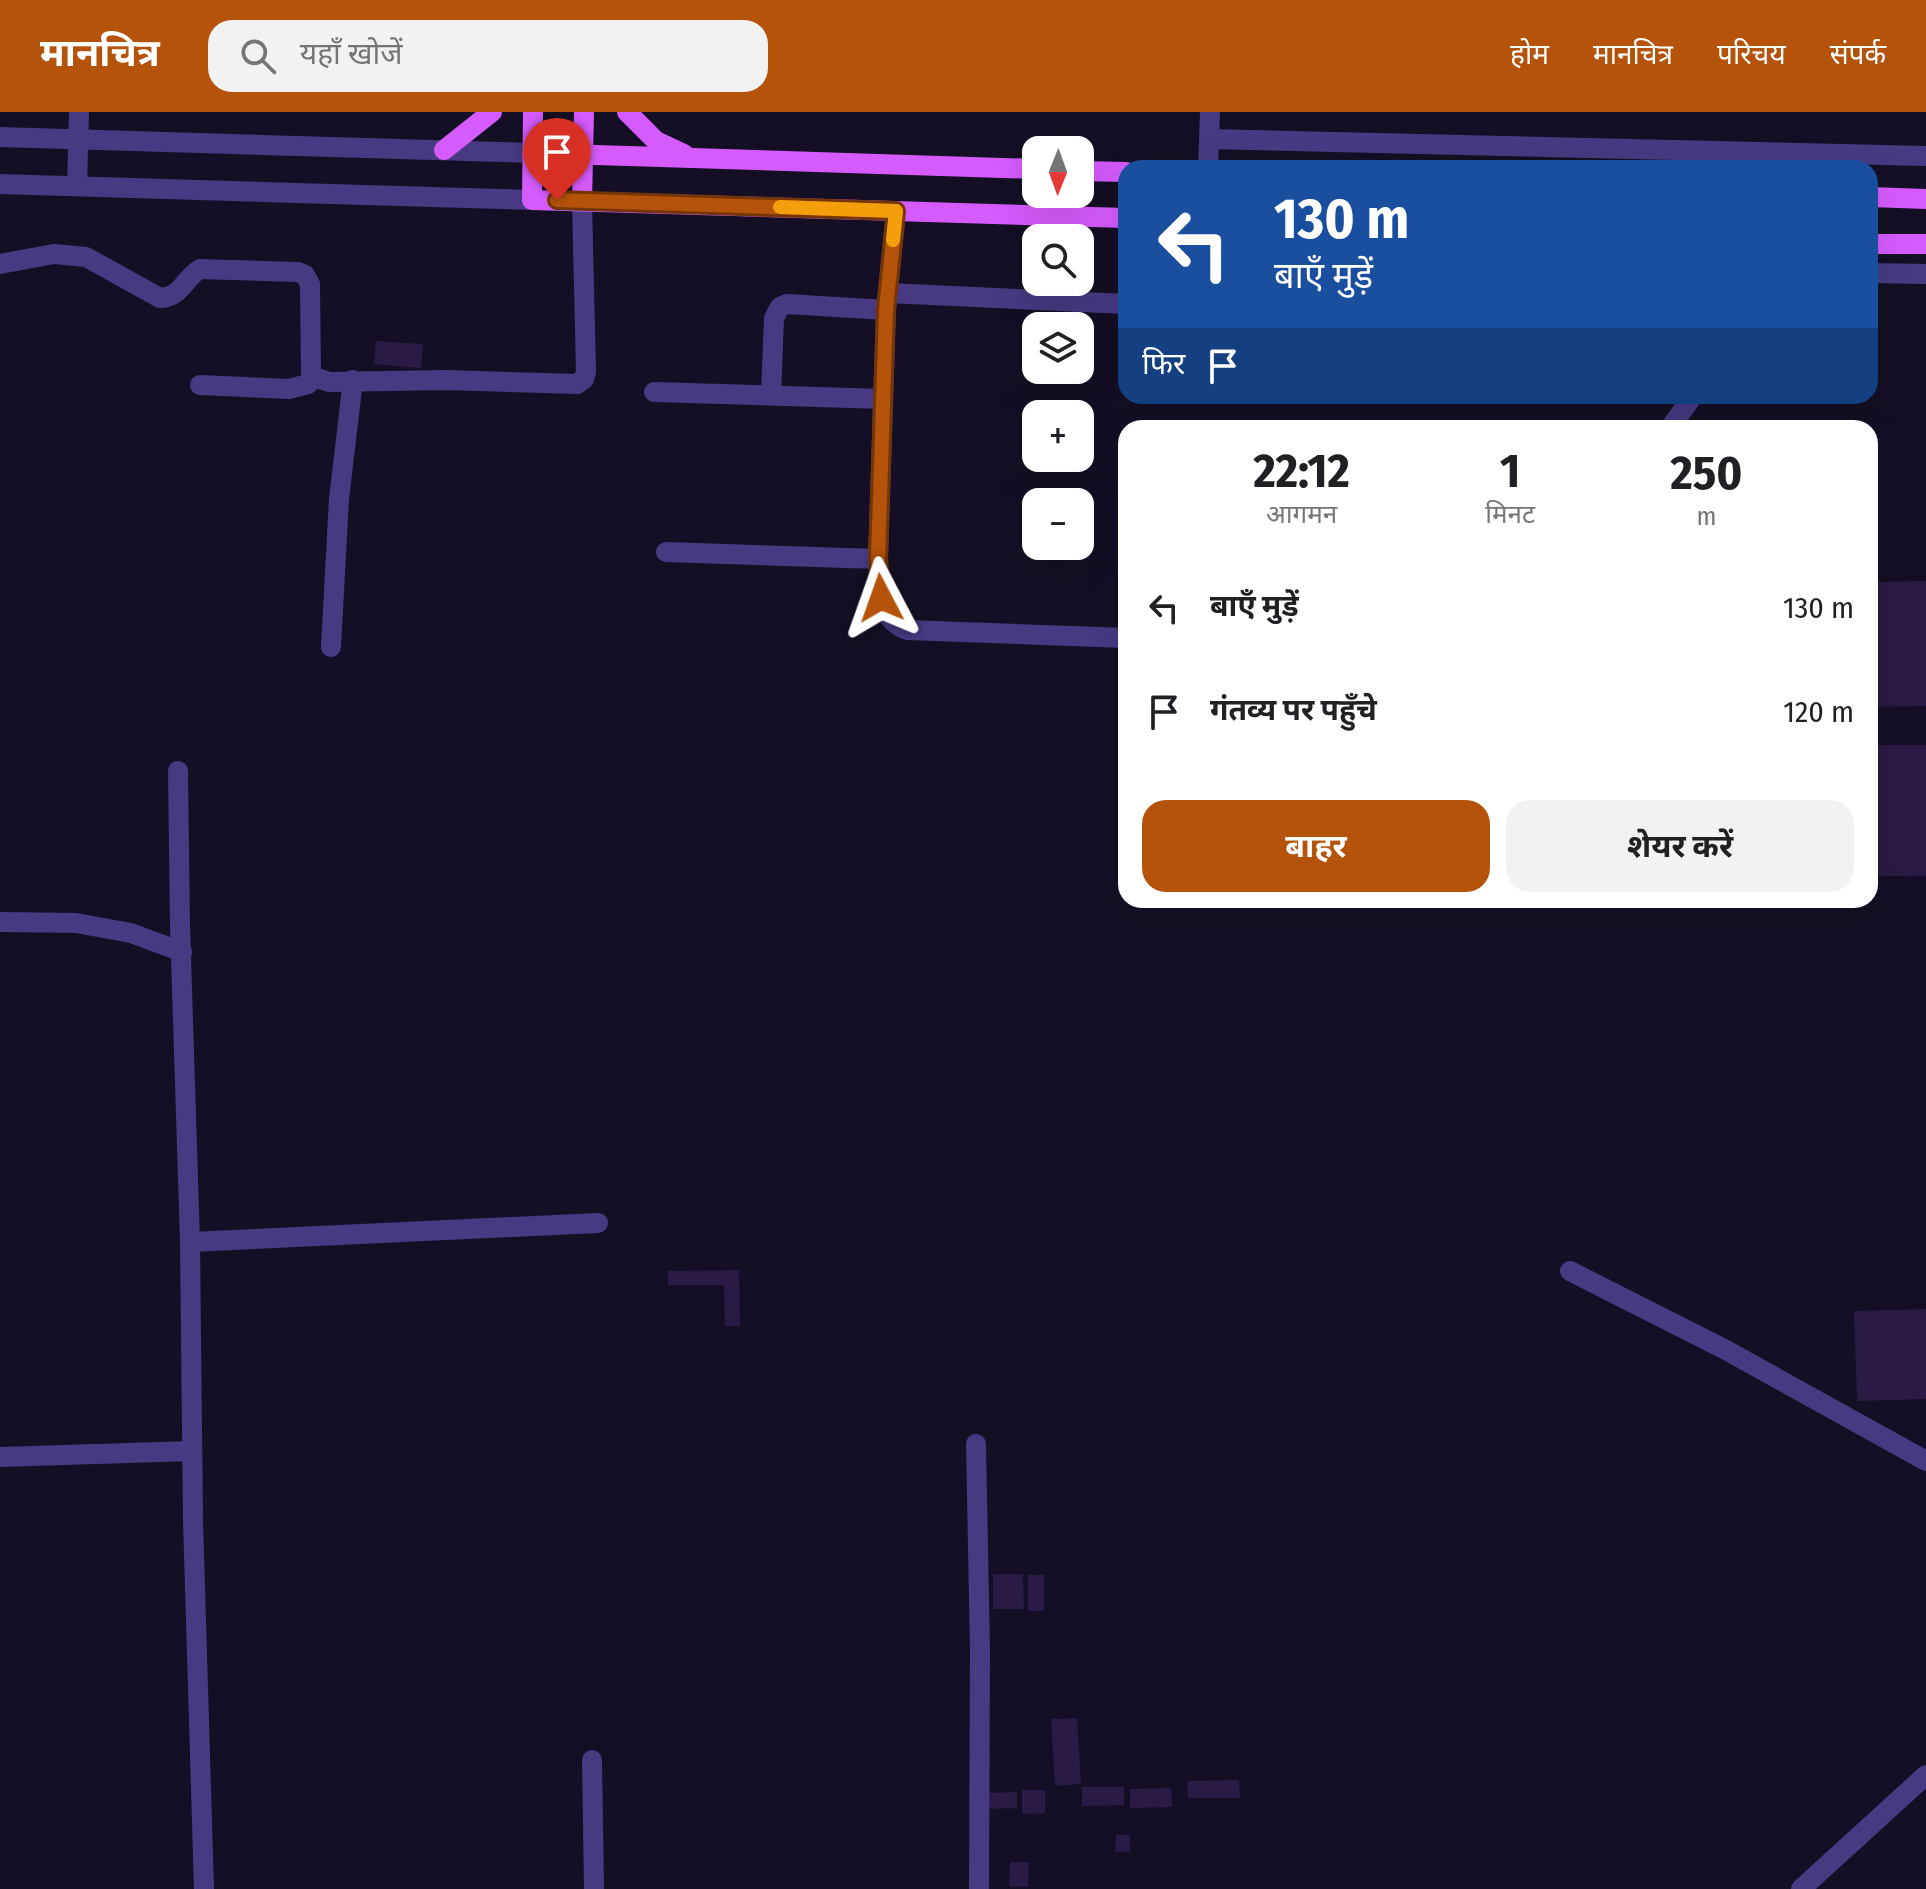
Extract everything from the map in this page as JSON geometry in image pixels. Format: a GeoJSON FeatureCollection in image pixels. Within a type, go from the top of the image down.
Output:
{"type":"FeatureCollection","features":[{"type":"Feature","properties":{"kind":"main road"},"geometry":{"type":"LineString","coordinates":[[444,150],[492,112]]}},
{"type":"Feature","properties":{"kind":"main road"},"geometry":{"type":"LineString","coordinates":[[533,112],[532,200],[1118,218]]}},
{"type":"Feature","properties":{"kind":"main road"},"geometry":{"type":"LineString","coordinates":[[582,201],[584,112]]}},
{"type":"Feature","properties":{"kind":"main road"},"geometry":{"type":"LineString","coordinates":[[627,112],[656,141],[694,158]]}},
{"type":"Feature","properties":{"kind":"main road"},"geometry":{"type":"LineString","coordinates":[[532,153],[1022,169]]}},
{"type":"Feature","properties":{"kind":"main road"},"geometry":{"type":"LineString","coordinates":[[1094,171],[1118,172]]}},
{"type":"Feature","properties":{"kind":"main road"},"geometry":{"type":"LineString","coordinates":[[1878,197],[1926,199]]}},
{"type":"Feature","properties":{"kind":"main road"},"geometry":{"type":"LineString","coordinates":[[1878,244],[1926,244]]}},
{"type":"Feature","properties":{"kind":"street"},"geometry":{"type":"LineString","coordinates":[[77,186],[79,112]]}},
{"type":"Feature","properties":{"kind":"street"},"geometry":{"type":"LineString","coordinates":[[1208,160],[1210,112]]}},
{"type":"Feature","properties":{"kind":"street"},"geometry":{"type":"LineString","coordinates":[[0,137],[532,153]]}},
{"type":"Feature","properties":{"kind":"street"},"geometry":{"type":"LineString","coordinates":[[1209,139],[1926,156]]}},
{"type":"Feature","properties":{"kind":"street"},"geometry":{"type":"LineString","coordinates":[[0,184],[532,200]]}},
{"type":"Feature","properties":{"kind":"street"},"geometry":{"type":"LineString","coordinates":[[0,264],[38,256],[72,254],[86,257],[160,298],[179,292],[193,273],[200,269],[298,272],[305,275],[310,284],[311,372],[314,377],[329,382],[445,380],[570,386],[584,379],[586,372],[582,201]]}},
{"type":"Feature","properties":{"kind":"street"},"geometry":{"type":"LineString","coordinates":[[896,211],[887,302],[878,559],[885,611],[893,624],[907,630],[1118,638]]}},
{"type":"Feature","properties":{"kind":"street"},"geometry":{"type":"LineString","coordinates":[[1878,273],[1926,274]]}},
{"type":"Feature","properties":{"kind":"street"},"geometry":{"type":"LineString","coordinates":[[771,395],[774,318],[780,307],[787,304],[1118,304]]}},
{"type":"Feature","properties":{"kind":"street"},"geometry":{"type":"LineString","coordinates":[[200,385],[289,389],[308,384],[314,377]]}},
{"type":"Feature","properties":{"kind":"street"},"geometry":{"type":"LineString","coordinates":[[331,647],[339,499],[353,380]]}},
{"type":"Feature","properties":{"kind":"street"},"geometry":{"type":"LineString","coordinates":[[654,392],[883,399]]}},
{"type":"Feature","properties":{"kind":"street"},"geometry":{"type":"LineString","coordinates":[[666,552],[878,559]]}},
{"type":"Feature","properties":{"kind":"street"},"geometry":{"type":"LineString","coordinates":[[178,771],[204,1889]]}},
{"type":"Feature","properties":{"kind":"street"},"geometry":{"type":"LineString","coordinates":[[0,922],[76,923],[131,933],[182,952]]}},
{"type":"Feature","properties":{"kind":"street"},"geometry":{"type":"LineString","coordinates":[[190,1242],[598,1223]]}},
{"type":"Feature","properties":{"kind":"street"},"geometry":{"type":"LineString","coordinates":[[1570,1271],[1726,1350],[1926,1461]]}},
{"type":"Feature","properties":{"kind":"street"},"geometry":{"type":"LineString","coordinates":[[976,1444],[980,1637],[979,1889]]}},
{"type":"Feature","properties":{"kind":"street"},"geometry":{"type":"LineString","coordinates":[[0,1457],[192,1451]]}},
{"type":"Feature","properties":{"kind":"street"},"geometry":{"type":"LineString","coordinates":[[592,1760],[594,1889]]}},
{"type":"Feature","properties":{"kind":"street"},"geometry":{"type":"LineString","coordinates":[[1801,1889],[1926,1775]]}},
{"type":"Feature","properties":{"kind":"building"},"geometry":{"type":"Polygon","coordinates":[[[376,341],[423,344],[421,368],[374,364],[376,341]]]}},
{"type":"Feature","properties":{"kind":"building"},"geometry":{"type":"Polygon","coordinates":[[[1926,581],[1926,706],[1878,707],[1878,582],[1926,581]]]}},
{"type":"Feature","properties":{"kind":"building"},"geometry":{"type":"Polygon","coordinates":[[[1878,745],[1926,745],[1926,876],[1878,876],[1878,745]]]}},
{"type":"Feature","properties":{"kind":"building"},"geometry":{"type":"Polygon","coordinates":[[[739,1270],[740,1326],[725,1326],[724,1285],[668,1285],[668,1271],[739,1270]]]}},
{"type":"Feature","properties":{"kind":"building"},"geometry":{"type":"Polygon","coordinates":[[[1926,1309],[1926,1399],[1857,1401],[1854,1311],[1926,1309]]]}},
{"type":"Feature","properties":{"kind":"building"},"geometry":{"type":"Polygon","coordinates":[[[993,1574],[1023,1574],[1024,1609],[993,1609],[993,1574]]]}},
{"type":"Feature","properties":{"kind":"building"},"geometry":{"type":"Polygon","coordinates":[[[1028,1575],[1044,1575],[1044,1611],[1028,1611],[1028,1575]]]}},
{"type":"Feature","properties":{"kind":"building"},"geometry":{"type":"Polygon","coordinates":[[[1077,1718],[1081,1784],[1055,1786],[1051,1719],[1077,1718]]]}},
{"type":"Feature","properties":{"kind":"building"},"geometry":{"type":"Polygon","coordinates":[[[1239,1780],[1240,1798],[1188,1798],[1187,1781],[1239,1780]]]}},
{"type":"Feature","properties":{"kind":"building"},"geometry":{"type":"Polygon","coordinates":[[[1082,1787],[1124,1787],[1124,1805],[1082,1806],[1082,1787]]]}},
{"type":"Feature","properties":{"kind":"building"},"geometry":{"type":"Polygon","coordinates":[[[1171,1788],[1172,1807],[1130,1808],[1130,1789],[1171,1788]]]}},
{"type":"Feature","properties":{"kind":"building"},"geometry":{"type":"Polygon","coordinates":[[[1022,1790],[1045,1790],[1045,1813],[1022,1814],[1022,1790]]]}},
{"type":"Feature","properties":{"kind":"building"},"geometry":{"type":"Polygon","coordinates":[[[1017,1792],[1017,1808],[987,1809],[987,1793],[1017,1792]]]}},
{"type":"Feature","properties":{"kind":"building"},"geometry":{"type":"Polygon","coordinates":[[[1116,1835],[1130,1835],[1130,1852],[1115,1852],[1116,1835]]]}},
{"type":"Feature","properties":{"kind":"building"},"geometry":{"type":"Polygon","coordinates":[[[1010,1862],[1029,1862],[1028,1887],[1009,1886],[1010,1862]]]}},
{"type":"Feature","properties":{"kind":"slow traffic"},"geometry":{"type":"LineString","coordinates":[[780,207],[896,211],[893,240]]}},
{"type":"Feature","properties":{"kind":"route"},"geometry":{"type":"LineString","coordinates":[[557,200],[896,211],[886,310],[878,559],[881,598]]}}]}
